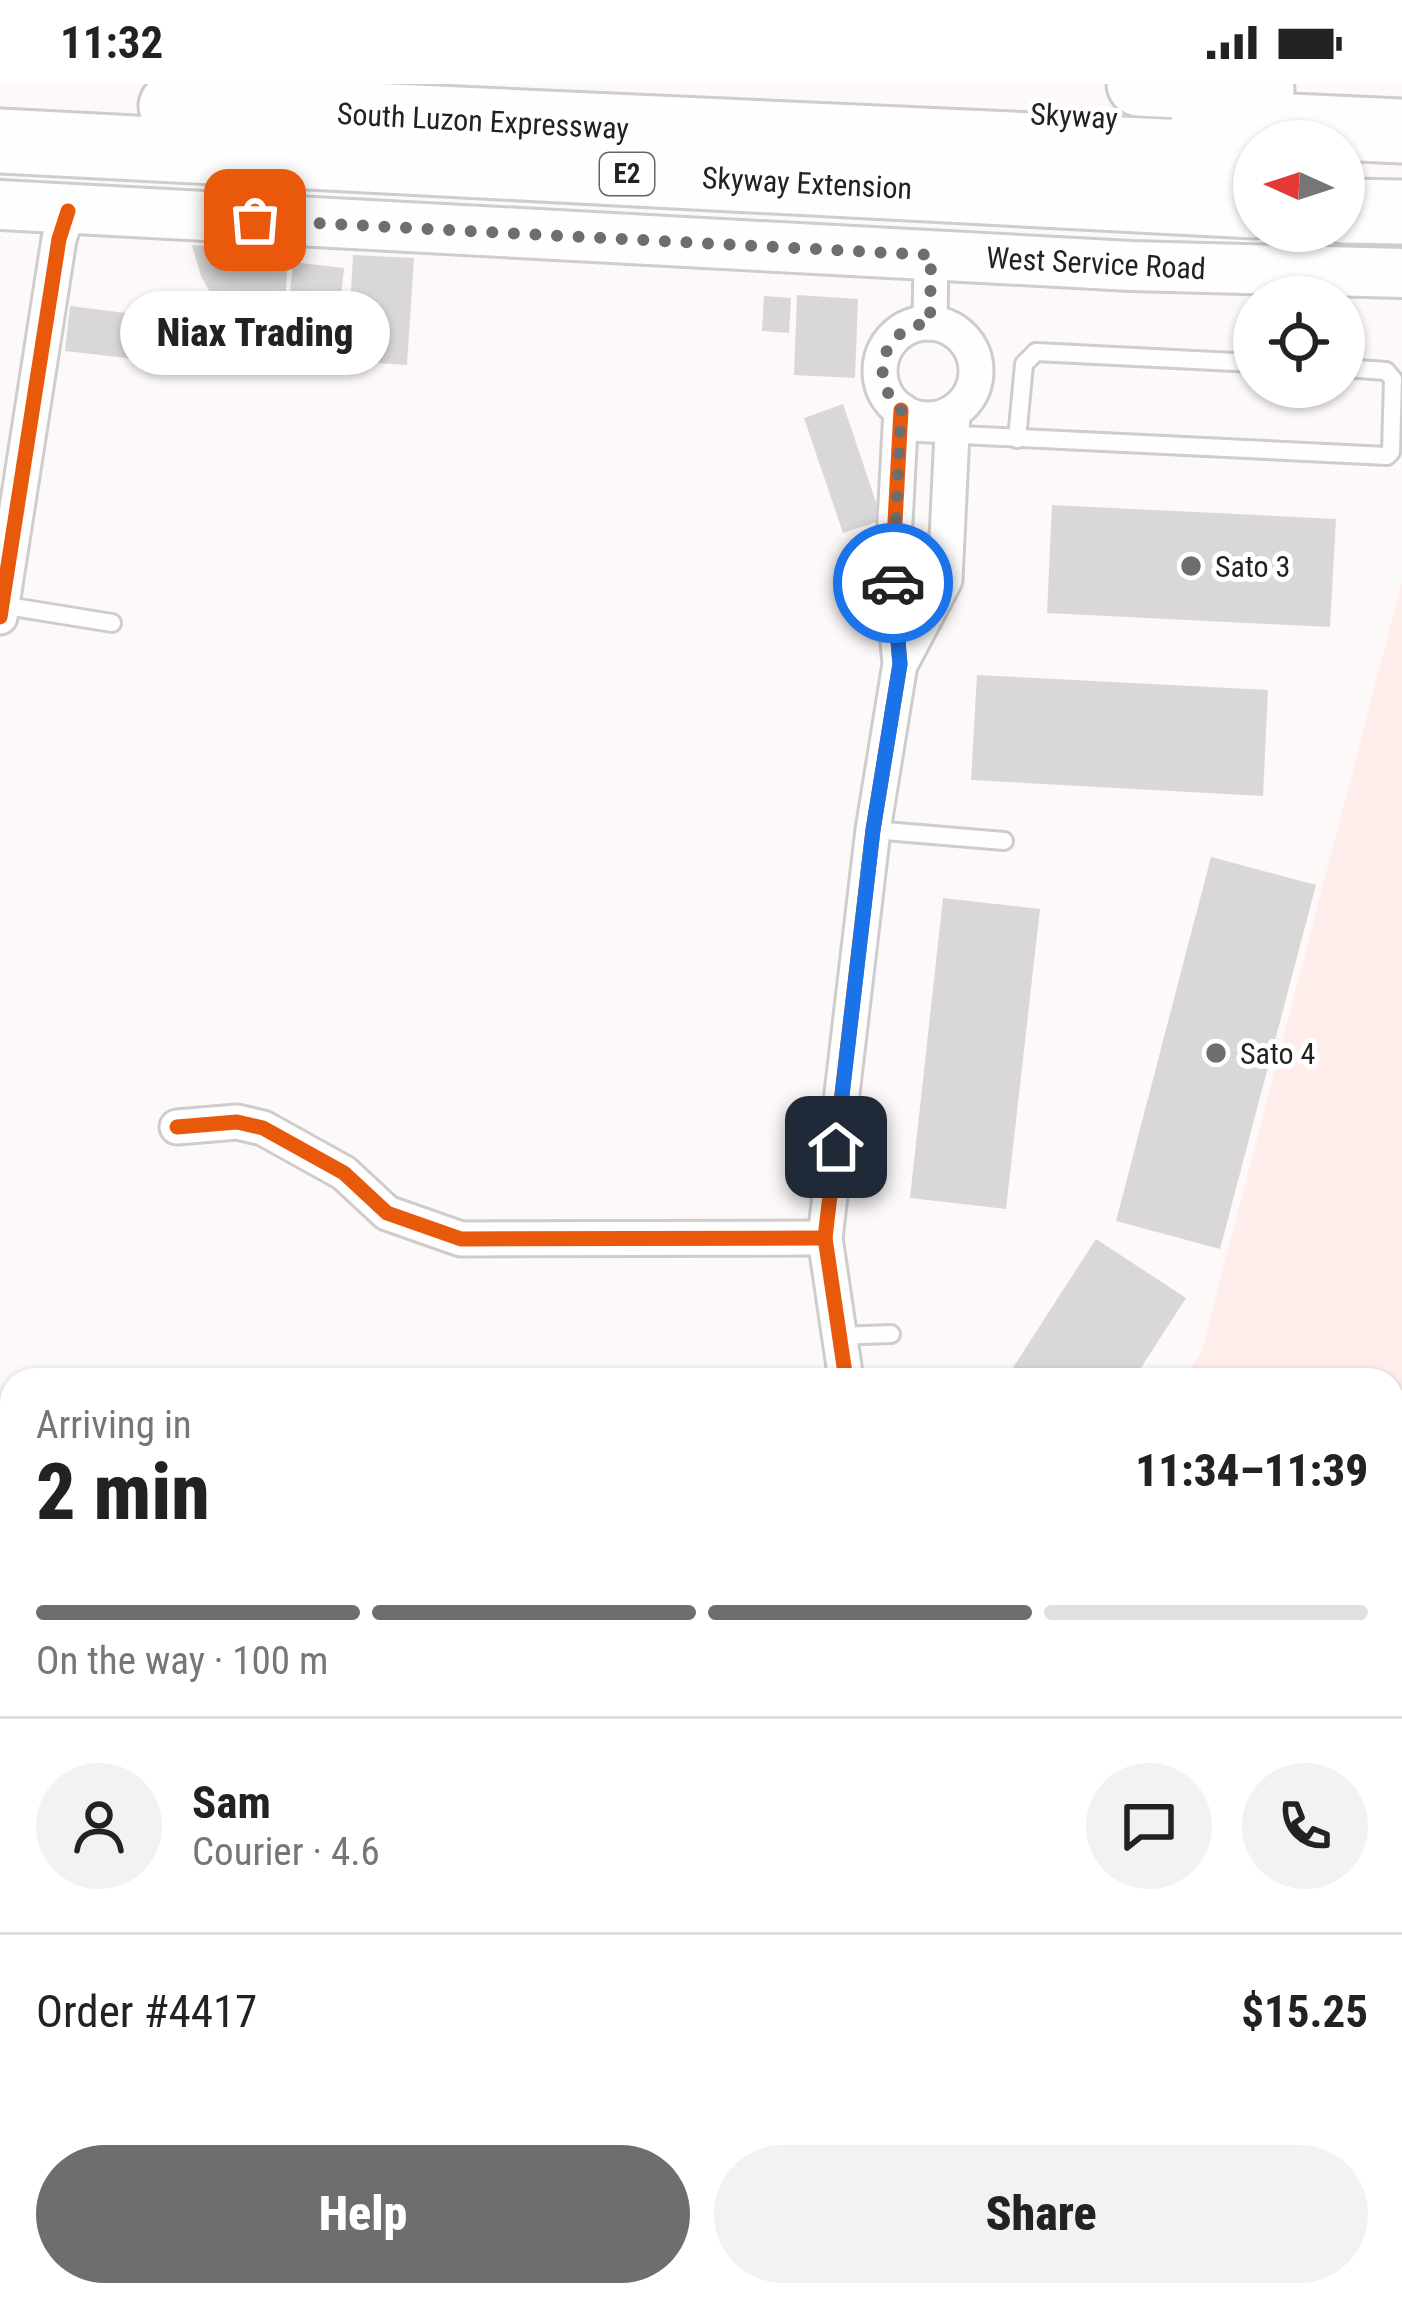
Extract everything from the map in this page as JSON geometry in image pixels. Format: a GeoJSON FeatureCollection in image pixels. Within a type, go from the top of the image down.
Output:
{"type":"FeatureCollection","features":[{"type":"Feature","properties":{"kind":"highway","name":"Skyway"},"geometry":{"type":"LineString","coordinates":[[386,84],[1402,131]]}},
{"type":"Feature","properties":{"kind":"highway","name":"Skyway"},"geometry":{"type":"LineString","coordinates":[[1139,84],[1402,96]]}},
{"type":"Feature","properties":{"kind":"highway","name":"South Luzon Expressway"},"geometry":{"type":"LineString","coordinates":[[0,98],[1233,154]]}},
{"type":"Feature","properties":{"kind":"highway","name":"Skyway Extension"},"geometry":{"type":"LineString","coordinates":[[0,141],[1233,205]]}},
{"type":"Feature","properties":{"kind":"highway"},"geometry":{"type":"LineString","coordinates":[[1365,160],[1402,161]]}},
{"type":"Feature","properties":{"kind":"highway"},"geometry":{"type":"LineString","coordinates":[[1365,211],[1402,212]]}},
{"type":"Feature","properties":{"kind":"main road","name":"West Service Road"},"geometry":{"type":"LineString","coordinates":[[0,205],[1131,266],[1402,273]]}},
{"type":"Feature","properties":{"kind":"street"},"geometry":{"type":"LineString","coordinates":[[1,610],[59,238],[68,211]]}},
{"type":"Feature","properties":{"kind":"street"},"geometry":{"type":"LineString","coordinates":[[930,323],[931,255]]}},
{"type":"Feature","properties":{"kind":"street"},"geometry":{"type":"LineString","coordinates":[[844,1368],[825,1238],[873,830],[900,664],[892,578],[900,421],[881,375],[886,349],[904,329],[930,323],[958,333],[975,358],[973,389],[953,424],[945,580],[900,664]]}},
{"type":"Feature","properties":{"kind":"street"},"geometry":{"type":"LineString","coordinates":[[900,421],[953,424]]}},
{"type":"Feature","properties":{"kind":"street"},"geometry":{"type":"LineString","coordinates":[[177,1127],[237,1122],[263,1128],[344,1173],[387,1214],[461,1239],[825,1238]]}},
{"type":"Feature","properties":{"kind":"lane"},"geometry":{"type":"LineString","coordinates":[[1017,439],[1024,364],[1031,353],[1233,362]]}},
{"type":"Feature","properties":{"kind":"lane"},"geometry":{"type":"LineString","coordinates":[[953,424],[1017,439],[1387,456],[1391,452],[1393,379],[1386,371],[1365,370]]}},
{"type":"Feature","properties":{"kind":"lane"},"geometry":{"type":"LineString","coordinates":[[1,610],[112,623]]}},
{"type":"Feature","properties":{"kind":"lane"},"geometry":{"type":"LineString","coordinates":[[873,830],[1004,842]]}},
{"type":"Feature","properties":{"kind":"lane"},"geometry":{"type":"LineString","coordinates":[[839,1336],[890,1334]]}},
{"type":"Feature","properties":{"kind":"shaded area"},"geometry":{"type":"Polygon","coordinates":[[[1402,582],[1402,1368],[1190,1368],[1201,1354],[1402,582]]]}},
{"type":"Feature","properties":{"kind":"building"},"geometry":{"type":"Polygon","coordinates":[[[192,245],[288,251],[285,309],[213,298],[192,245]]]}},
{"type":"Feature","properties":{"kind":"building"},"geometry":{"type":"Polygon","coordinates":[[[353,255],[414,258],[407,365],[347,361],[353,255]]]}},
{"type":"Feature","properties":{"kind":"building"},"geometry":{"type":"Polygon","coordinates":[[[293,262],[344,268],[340,307],[289,302],[293,262]]]}},
{"type":"Feature","properties":{"kind":"building"},"geometry":{"type":"Polygon","coordinates":[[[797,295],[858,299],[855,378],[794,375],[797,295]]]}},
{"type":"Feature","properties":{"kind":"building"},"geometry":{"type":"Polygon","coordinates":[[[764,296],[791,298],[789,333],[762,331],[764,296]]]}},
{"type":"Feature","properties":{"kind":"building"},"geometry":{"type":"Polygon","coordinates":[[[70,306],[150,316],[145,360],[65,351],[70,306]]]}},
{"type":"Feature","properties":{"kind":"building"},"geometry":{"type":"Polygon","coordinates":[[[843,404],[882,520],[843,533],[804,418],[843,404]]]}},
{"type":"Feature","properties":{"kind":"building","name":"Sato 3"},"geometry":{"type":"Polygon","coordinates":[[[1052,505],[1336,519],[1330,627],[1047,613],[1052,505]]]}},
{"type":"Feature","properties":{"kind":"building"},"geometry":{"type":"Polygon","coordinates":[[[909,532],[930,532],[930,573],[909,573],[909,532]]]}},
{"type":"Feature","properties":{"kind":"building"},"geometry":{"type":"Polygon","coordinates":[[[977,675],[1268,690],[1263,796],[971,780],[977,675]]]}},
{"type":"Feature","properties":{"kind":"building","name":"Sato 4"},"geometry":{"type":"Polygon","coordinates":[[[1211,857],[1316,885],[1220,1249],[1116,1221],[1211,857]]]}},
{"type":"Feature","properties":{"kind":"building"},"geometry":{"type":"Polygon","coordinates":[[[943,898],[1040,909],[1006,1209],[910,1198],[943,898]]]}},
{"type":"Feature","properties":{"kind":"building"},"geometry":{"type":"Polygon","coordinates":[[[1096,1239],[1186,1298],[1141,1368],[1013,1368],[1096,1239]]]}},
{"type":"Feature","properties":{"kind":"cycle path"},"geometry":{"type":"LineString","coordinates":[[0,617],[59,239],[68,211]]}},
{"type":"Feature","properties":{"kind":"cycle path"},"geometry":{"type":"LineString","coordinates":[[844,1368],[825,1238],[873,830],[900,664],[892,578],[901,410]]}},
{"type":"Feature","properties":{"kind":"cycle path"},"geometry":{"type":"LineString","coordinates":[[177,1127],[237,1122],[263,1128],[344,1173],[387,1213],[461,1239],[825,1238]]}},
{"type":"Feature","properties":{"kind":"way so far"},"geometry":{"type":"LineString","coordinates":[[255,220],[931,255],[930,323],[904,329],[886,349],[882,362],[884,389],[901,410],[893,583]]}},
{"type":"Feature","properties":{"kind":"place","name":"Niax Trading"},"geometry":{"type":"Point","coordinates":[255,220]}},
{"type":"Feature","properties":{"kind":"place","name":"Sato 3"},"geometry":{"type":"Point","coordinates":[1191,566]}},
{"type":"Feature","properties":{"kind":"place","name":"Sato 4"},"geometry":{"type":"Point","coordinates":[1216,1053]}},
{"type":"Feature","properties":{"kind":"route"},"geometry":{"type":"LineString","coordinates":[[836,1147],[873,830],[900,664],[893,583]]}}]}
